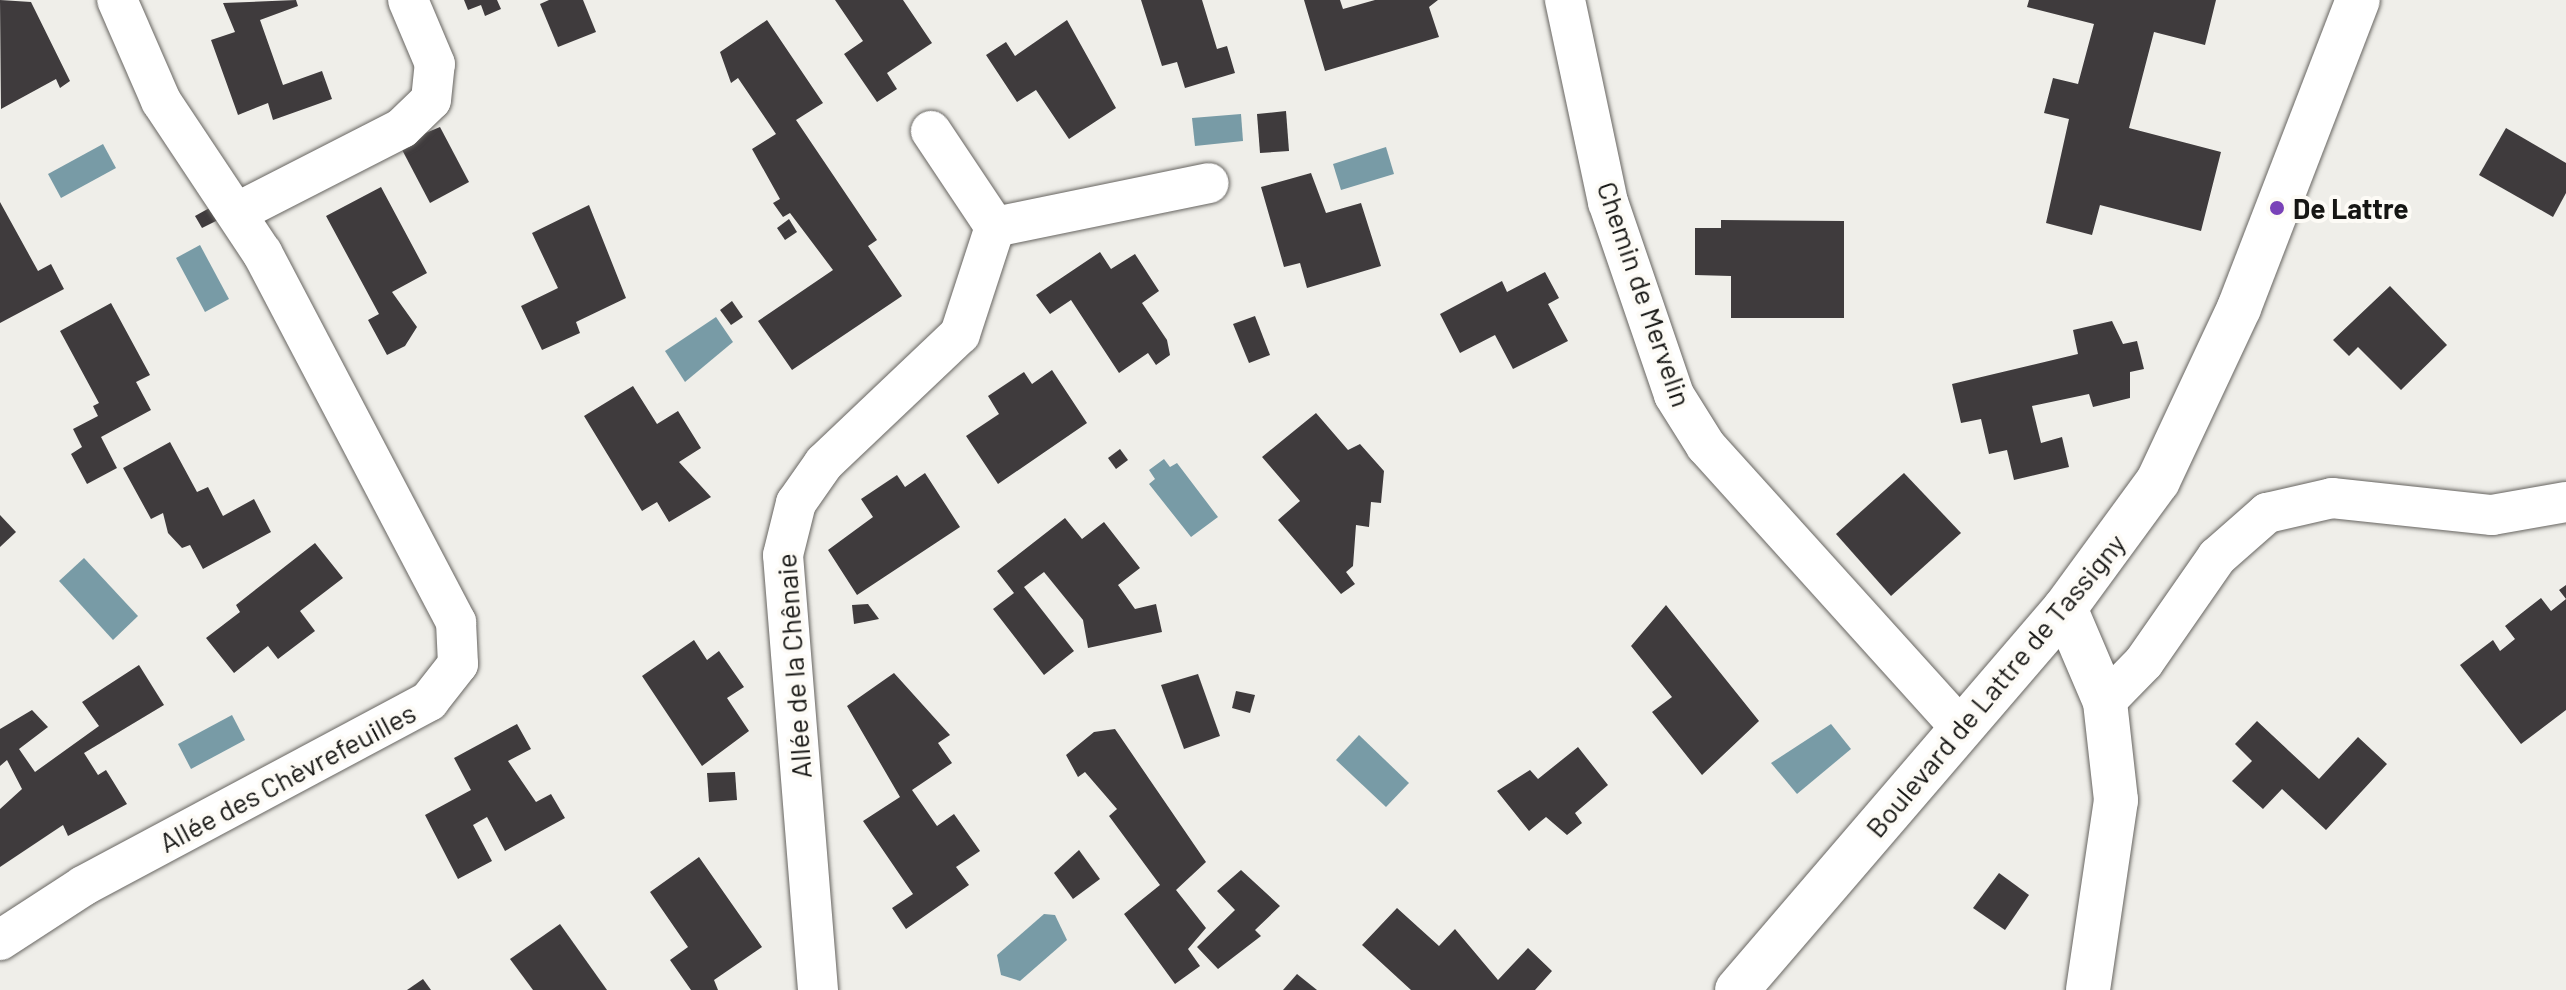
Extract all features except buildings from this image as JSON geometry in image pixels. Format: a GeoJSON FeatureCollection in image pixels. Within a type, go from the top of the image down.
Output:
{"type":"FeatureCollection","features":[{"type":"Feature","properties":{"kind":"street","name":"Allée des Chèvrefeuilles"},"geometry":{"type":"LineString","coordinates":[[0,940],[83,886],[429,701],[458,664],[456,622],[238,212],[161,101],[117,0]]}},
{"type":"Feature","properties":{"kind":"street"},"geometry":{"type":"LineString","coordinates":[[238,212],[402,128],[431,100],[435,64],[408,0]]}},
{"type":"Feature","properties":{"kind":"street","name":"Chemin de Mervelin"},"geometry":{"type":"LineString","coordinates":[[1565,0],[1608,202],[1674,395],[1706,446],[1961,728]]}},
{"type":"Feature","properties":{"kind":"street","name":"Boulevard de Lattre de Tassigny"},"geometry":{"type":"LineString","coordinates":[[1737,990],[2065,608],[2158,481],[2197,403],[2358,0]]}},
{"type":"Feature","properties":{"kind":"street"},"geometry":{"type":"LineString","coordinates":[[931,131],[995,227],[1209,183]]}},
{"type":"Feature","properties":{"kind":"street","name":"Allée de la Chênaie"},"geometry":{"type":"LineString","coordinates":[[818,990],[785,533],[824,463],[960,334],[995,227]]}},
{"type":"Feature","properties":{"kind":"street"},"geometry":{"type":"LineString","coordinates":[[2105,702],[2144,662],[2217,557],[2267,513],[2332,498],[2492,515],[2566,502]]}},
{"type":"Feature","properties":{"kind":"street"},"geometry":{"type":"LineString","coordinates":[[2065,608],[2105,702],[2116,800],[2088,990]]}},
{"type":"Feature","properties":{"kind":"water"},"geometry":{"type":"Polygon","coordinates":[[[1241,114],[1243,141],[1195,146],[1192,118],[1241,114]]]}},
{"type":"Feature","properties":{"kind":"water"},"geometry":{"type":"Polygon","coordinates":[[[103,144],[116,168],[61,198],[48,174],[103,144]]]}},
{"type":"Feature","properties":{"kind":"water"},"geometry":{"type":"Polygon","coordinates":[[[1386,147],[1394,174],[1341,190],[1333,164],[1386,147]]]}},
{"type":"Feature","properties":{"kind":"water"},"geometry":{"type":"Polygon","coordinates":[[[200,245],[229,299],[205,312],[176,258],[200,245]]]}},
{"type":"Feature","properties":{"kind":"water"},"geometry":{"type":"Polygon","coordinates":[[[716,317],[733,342],[685,382],[665,351],[716,317]]]}},
{"type":"Feature","properties":{"kind":"water"},"geometry":{"type":"Polygon","coordinates":[[[1164,459],[1170,467],[1177,463],[1218,517],[1191,537],[1149,484],[1155,479],[1149,470],[1164,459]]]}},
{"type":"Feature","properties":{"kind":"water"},"geometry":{"type":"Polygon","coordinates":[[[84,558],[138,616],[113,640],[59,581],[84,558]]]}},
{"type":"Feature","properties":{"kind":"water"},"geometry":{"type":"Polygon","coordinates":[[[232,715],[245,740],[191,769],[178,744],[232,715]]]}},
{"type":"Feature","properties":{"kind":"water"},"geometry":{"type":"Polygon","coordinates":[[[1831,724],[1851,749],[1797,794],[1771,763],[1831,724]]]}},
{"type":"Feature","properties":{"kind":"water"},"geometry":{"type":"Polygon","coordinates":[[[1359,735],[1409,783],[1386,807],[1336,760],[1359,735]]]}},
{"type":"Feature","properties":{"kind":"water"},"geometry":{"type":"Polygon","coordinates":[[[1044,914],[1055,915],[1067,940],[1020,981],[1001,975],[997,955],[1044,914]]]}},
{"type":"Feature","properties":{"kind":"place","name":"De Lattre"},"geometry":{"type":"Point","coordinates":[2277,208]}}]}
